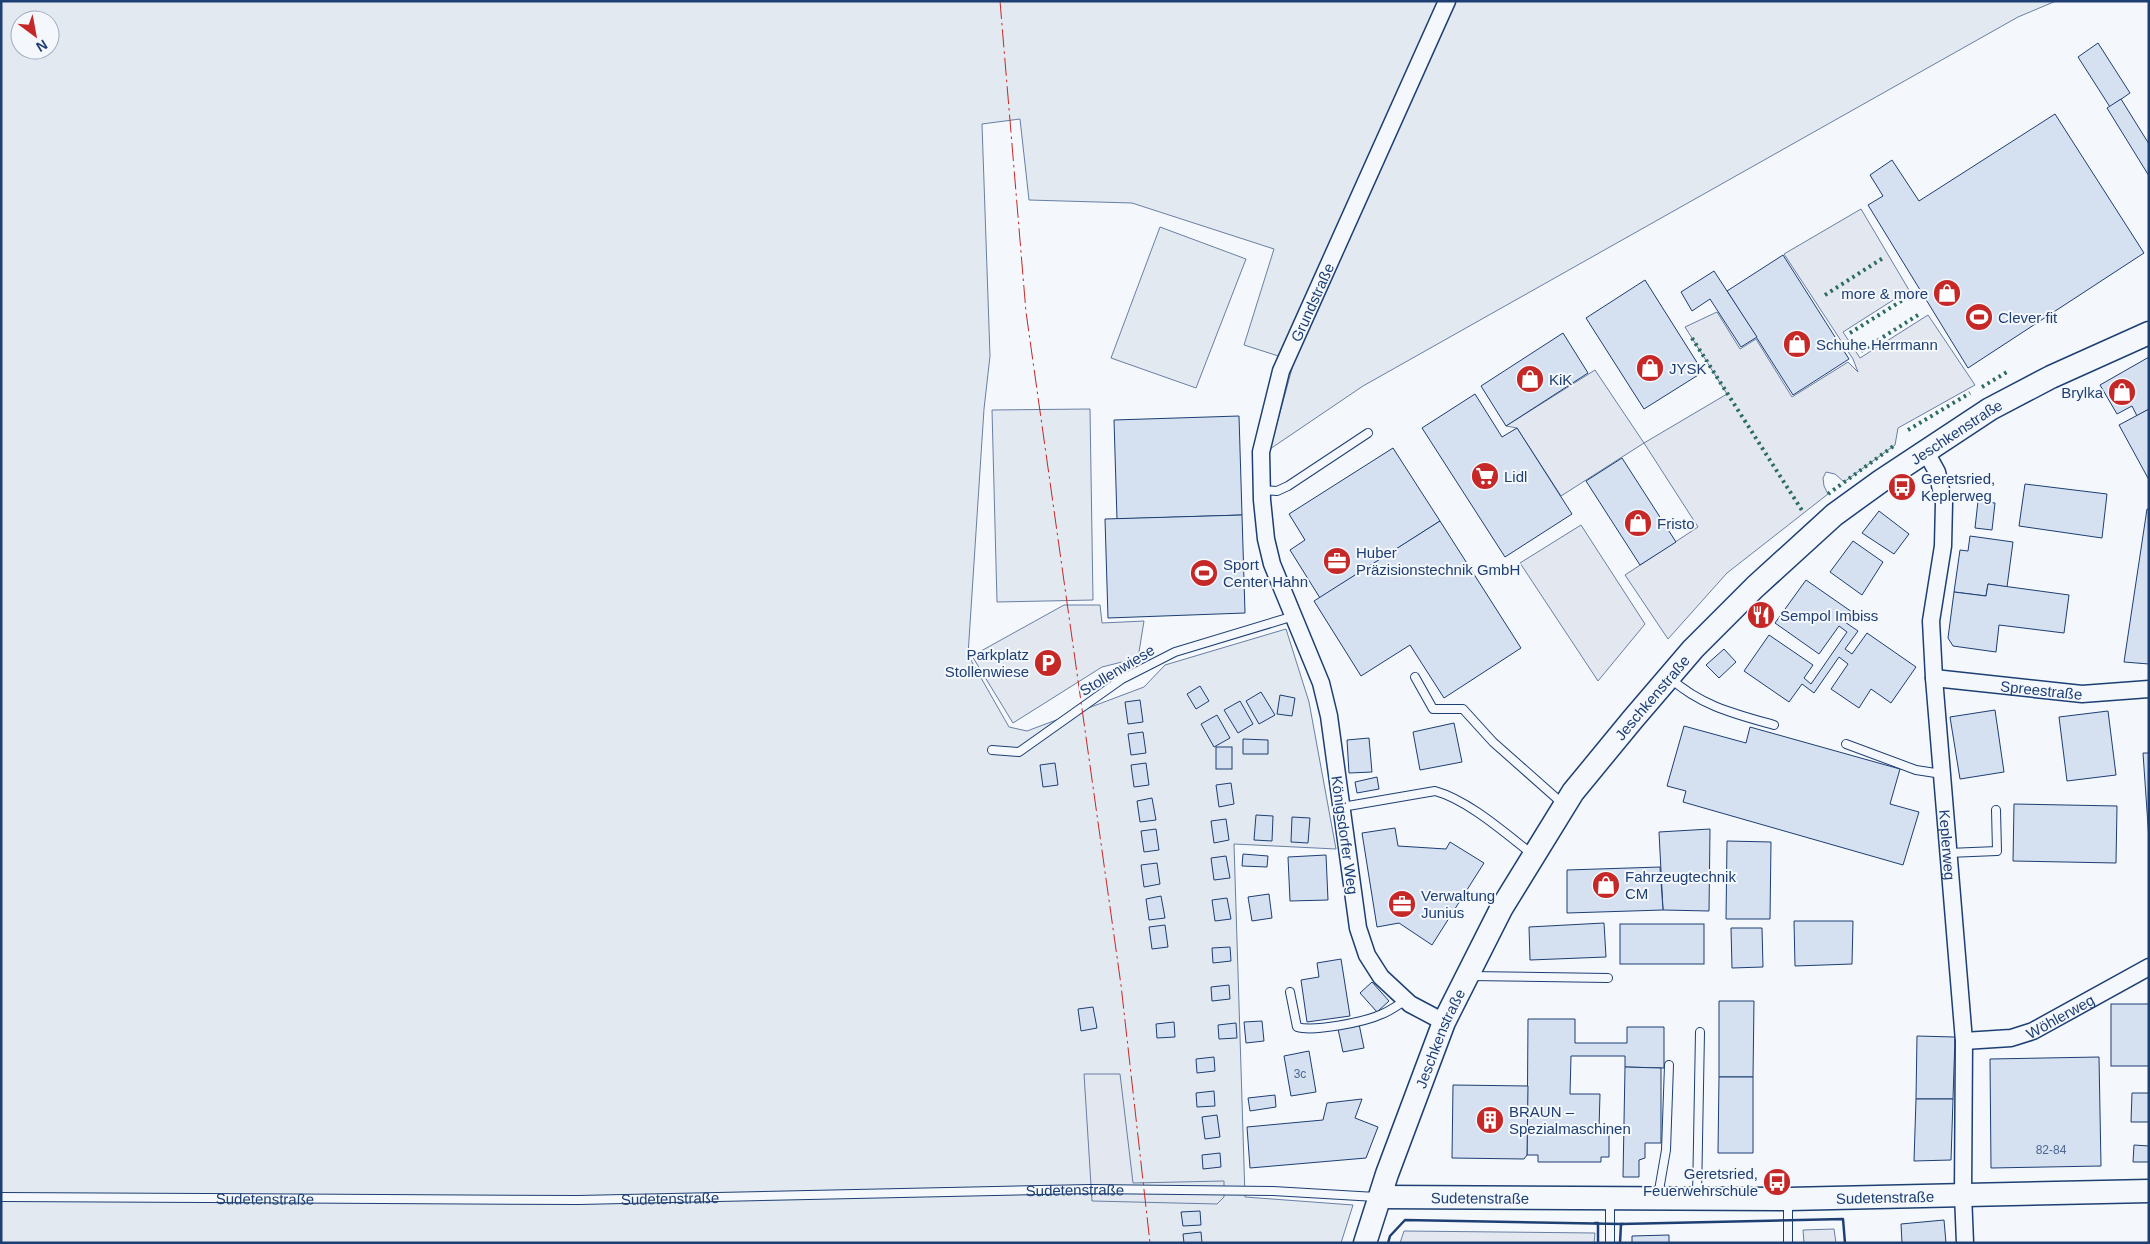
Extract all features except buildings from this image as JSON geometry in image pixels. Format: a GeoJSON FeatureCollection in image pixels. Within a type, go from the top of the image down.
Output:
{"type":"FeatureCollection","features":[{"type":"Feature","properties":{"kind":"street","name":"Grundstraße"},"geometry":{"type":"LineString","coordinates":[[1294,616],[1272,564],[1266,539],[1261,452],[1281,372],[1447,1]]}},
{"type":"Feature","properties":{"kind":"street","name":"Jeschkenstraße"},"geometry":{"type":"LineString","coordinates":[[1365,1243],[1387,1174],[1444,1022],[1501,909],[1573,792],[1693,649],[1755,587],[1834,515],[1990,410],[2051,377],[2149,333]]}},
{"type":"Feature","properties":{"kind":"street","name":"Keplerweg"},"geometry":{"type":"LineString","coordinates":[[1926,452],[1937,472],[1944,503],[1943,546],[1931,621],[1964,1041],[1963,1194],[1965,1243]]}},
{"type":"Feature","properties":{"kind":"street","name":"Königsdorfer Weg"},"geometry":{"type":"LineString","coordinates":[[1294,616],[1321,684],[1329,716],[1358,928],[1367,955],[1381,977],[1406,1000],[1444,1022]]}},
{"type":"Feature","properties":{"kind":"street","name":"Spreestraße"},"geometry":{"type":"LineString","coordinates":[[1934,678],[2082,694],[2149,690]]}},
{"type":"Feature","properties":{"kind":"street","name":"Wöhlerweg"},"geometry":{"type":"LineString","coordinates":[[1964,1041],[2011,1038],[2033,1031],[2149,967]]}},
{"type":"Feature","properties":{"kind":"street","name":"Sudetenstraße"},"geometry":{"type":"LineString","coordinates":[[1380,1197],[1788,1199],[2149,1191]]}},
{"type":"Feature","properties":{"kind":"lane"},"geometry":{"type":"LineString","coordinates":[[1262,490],[1276,490],[1288,486],[1368,433]]}},
{"type":"Feature","properties":{"kind":"lane","name":"Stollenwiese"},"geometry":{"type":"LineString","coordinates":[[992,750],[1019,752],[1122,680],[1175,652],[1294,616]]}},
{"type":"Feature","properties":{"kind":"lane"},"geometry":{"type":"LineString","coordinates":[[1415,677],[1433,709],[1463,709],[1494,742],[1564,805]]}},
{"type":"Feature","properties":{"kind":"lane"},"geometry":{"type":"LineString","coordinates":[[1669,677],[1684,691],[1704,703],[1774,725]]}},
{"type":"Feature","properties":{"kind":"lane"},"geometry":{"type":"LineString","coordinates":[[1846,744],[1916,770],[1942,774]]}},
{"type":"Feature","properties":{"kind":"lane"},"geometry":{"type":"LineString","coordinates":[[1342,807],[1425,792],[1441,793],[1476,812],[1534,855]]}},
{"type":"Feature","properties":{"kind":"lane"},"geometry":{"type":"LineString","coordinates":[[1948,853],[1997,851],[1996,810]]}},
{"type":"Feature","properties":{"kind":"lane"},"geometry":{"type":"LineString","coordinates":[[1467,976],[1608,978]]}},
{"type":"Feature","properties":{"kind":"lane"},"geometry":{"type":"LineString","coordinates":[[1290,992],[1297,1027],[1307,1030],[1368,1020],[1406,1000]]}},
{"type":"Feature","properties":{"kind":"lane"},"geometry":{"type":"LineString","coordinates":[[1697,1198],[1700,1032]]}},
{"type":"Feature","properties":{"kind":"lane"},"geometry":{"type":"LineString","coordinates":[[1658,1198],[1666,1150],[1669,1064]]}},
{"type":"Feature","properties":{"kind":"lane","name":"Sudetenstraße"},"geometry":{"type":"LineString","coordinates":[[1,1197],[578,1200],[1090,1189],[1273,1191],[1380,1197]]}},
{"type":"Feature","properties":{"kind":"lane"},"geometry":{"type":"LineString","coordinates":[[1610,1198],[1610,1243]]}},
{"type":"Feature","properties":{"kind":"lane"},"geometry":{"type":"LineString","coordinates":[[1788,1199],[1788,1243]]}},
{"type":"Feature","properties":{"kind":"shaded area"},"geometry":{"type":"Polygon","coordinates":[[[1,1],[2056,1],[2018,17],[1363,386],[1270,449],[1294,361],[1244,345],[1274,249],[1132,203],[1029,200],[1020,119],[982,124],[990,356],[984,409],[968,655],[1009,727],[1027,731],[1144,687],[1165,665],[1286,629],[1309,702],[1336,849],[1234,844],[1245,1197],[1353,1205],[1341,1243],[1,1243],[1,1]]]}},
{"type":"Feature","properties":{"kind":"shaded area"},"geometry":{"type":"Polygon","coordinates":[[[1861,209],[1909,290],[1843,332],[1860,358],[1928,315],[1975,385],[1898,428],[1895,445],[1844,482],[1835,474],[1826,472],[1823,478],[1828,494],[1727,573],[1668,639],[1625,575],[1698,527],[1644,443],[1727,394],[1685,327],[1717,312],[1740,349],[1756,339],[1792,397],[1848,362],[1858,372],[1853,359],[1784,254],[1861,209]]]}},
{"type":"Feature","properties":{"kind":"shaded area"},"geometry":{"type":"Polygon","coordinates":[[[1160,227],[1246,259],[1196,388],[1111,358],[1160,227]]]}},
{"type":"Feature","properties":{"kind":"shaded area"},"geometry":{"type":"Polygon","coordinates":[[[1595,370],[1644,443],[1561,496],[1517,428],[1506,426],[1595,370]]]}},
{"type":"Feature","properties":{"kind":"shaded area"},"geometry":{"type":"Polygon","coordinates":[[[1090,409],[1093,600],[997,602],[992,410],[1090,409]]]}},
{"type":"Feature","properties":{"kind":"shaded area"},"geometry":{"type":"Polygon","coordinates":[[[1581,525],[1645,624],[1598,681],[1520,563],[1581,525]]]}},
{"type":"Feature","properties":{"kind":"shaded area","name":"Parkplatz Stollenwiese"},"geometry":{"type":"Polygon","coordinates":[[[1064,605],[1100,605],[1102,623],[1144,621],[1138,658],[1102,667],[1013,723],[972,656],[1064,605]]]}},
{"type":"Feature","properties":{"kind":"shaded area"},"geometry":{"type":"Polygon","coordinates":[[[1084,1074],[1120,1074],[1133,1183],[1224,1181],[1224,1197],[1217,1204],[1092,1201],[1084,1074]]]}},
{"type":"Feature","properties":{"kind":"shaded area"},"geometry":{"type":"Polygon","coordinates":[[[1834,1229],[1836,1243],[1804,1243],[1803,1230],[1834,1229]]]}},
{"type":"Feature","properties":{"kind":"shaded area"},"geometry":{"type":"Polygon","coordinates":[[[1404,1231],[1595,1233],[1594,1243],[1400,1243],[1404,1231]]]}},
{"type":"Feature","properties":{"kind":"hedge"},"geometry":{"type":"LineString","coordinates":[[1825,295],[1883,258]]}},
{"type":"Feature","properties":{"kind":"hedge"},"geometry":{"type":"LineString","coordinates":[[1850,333],[1906,298]]}},
{"type":"Feature","properties":{"kind":"hedge"},"geometry":{"type":"LineString","coordinates":[[1861,351],[1918,315]]}},
{"type":"Feature","properties":{"kind":"hedge"},"geometry":{"type":"LineString","coordinates":[[1692,338],[1803,512]]}},
{"type":"Feature","properties":{"kind":"hedge"},"geometry":{"type":"LineString","coordinates":[[1982,387],[2007,372]]}},
{"type":"Feature","properties":{"kind":"hedge"},"geometry":{"type":"LineString","coordinates":[[1908,430],[1970,393]]}},
{"type":"Feature","properties":{"kind":"hedge"},"geometry":{"type":"LineString","coordinates":[[1828,494],[1895,445]]}},
{"type":"Feature","properties":{"kind":"wall"},"geometry":{"type":"LineString","coordinates":[[1388,1243],[1390,1236],[1405,1220],[1621,1224],[1843,1219],[1845,1243]]}},
{"type":"Feature","properties":{"kind":"wall"},"geometry":{"type":"LineString","coordinates":[[1595,1223],[1598,1223],[1598,1243]]}},
{"type":"Feature","properties":{"kind":"wall"},"geometry":{"type":"LineString","coordinates":[[1620,1243],[1621,1224],[1623,1224]]}},
{"type":"Feature","properties":{"kind":"power"},"geometry":{"type":"LineString","coordinates":[[1000,1],[1026,312],[1121,985],[1150,1243]]}},
{"type":"Feature","properties":{"kind":"place","name":"more & more"},"geometry":{"type":"Point","coordinates":[1947,293]}},
{"type":"Feature","properties":{"kind":"place","name":"Clever fit"},"geometry":{"type":"Point","coordinates":[1979,317]}},
{"type":"Feature","properties":{"kind":"place","name":"Schuhe Herrmann"},"geometry":{"type":"Point","coordinates":[1797,344]}},
{"type":"Feature","properties":{"kind":"place","name":"JYSK"},"geometry":{"type":"Point","coordinates":[1650,368]}},
{"type":"Feature","properties":{"kind":"place","name":"KiK"},"geometry":{"type":"Point","coordinates":[1530,379]}},
{"type":"Feature","properties":{"kind":"place","name":"Brylka"},"geometry":{"type":"Point","coordinates":[2122,392]}},
{"type":"Feature","properties":{"kind":"place","name":"Lidl"},"geometry":{"type":"Point","coordinates":[1485,476]}},
{"type":"Feature","properties":{"kind":"place","name":"Geretsried, Keplerweg"},"geometry":{"type":"Point","coordinates":[1902,487]}},
{"type":"Feature","properties":{"kind":"place","name":"Fristo"},"geometry":{"type":"Point","coordinates":[1638,523]}},
{"type":"Feature","properties":{"kind":"place","name":"Huber Präzisionstechnik GmbH"},"geometry":{"type":"Point","coordinates":[1337,561]}},
{"type":"Feature","properties":{"kind":"place","name":"Sport Center Hahn"},"geometry":{"type":"Point","coordinates":[1204,573]}},
{"type":"Feature","properties":{"kind":"place","name":"Sempol Imbiss"},"geometry":{"type":"Point","coordinates":[1761,615]}},
{"type":"Feature","properties":{"kind":"place","name":"Parkplatz Stollenwiese"},"geometry":{"type":"Point","coordinates":[1048,663]}},
{"type":"Feature","properties":{"kind":"place","name":"Fahrzeugtechnik CM"},"geometry":{"type":"Point","coordinates":[1606,885]}},
{"type":"Feature","properties":{"kind":"place","name":"Verwaltung Junius"},"geometry":{"type":"Point","coordinates":[1402,904]}},
{"type":"Feature","properties":{"kind":"place","name":"BRAUN – Spezialmaschinen"},"geometry":{"type":"Point","coordinates":[1490,1120]}},
{"type":"Feature","properties":{"kind":"place","name":"Geretsried, Feuerwehrschule"},"geometry":{"type":"Point","coordinates":[1777,1182]}}]}
